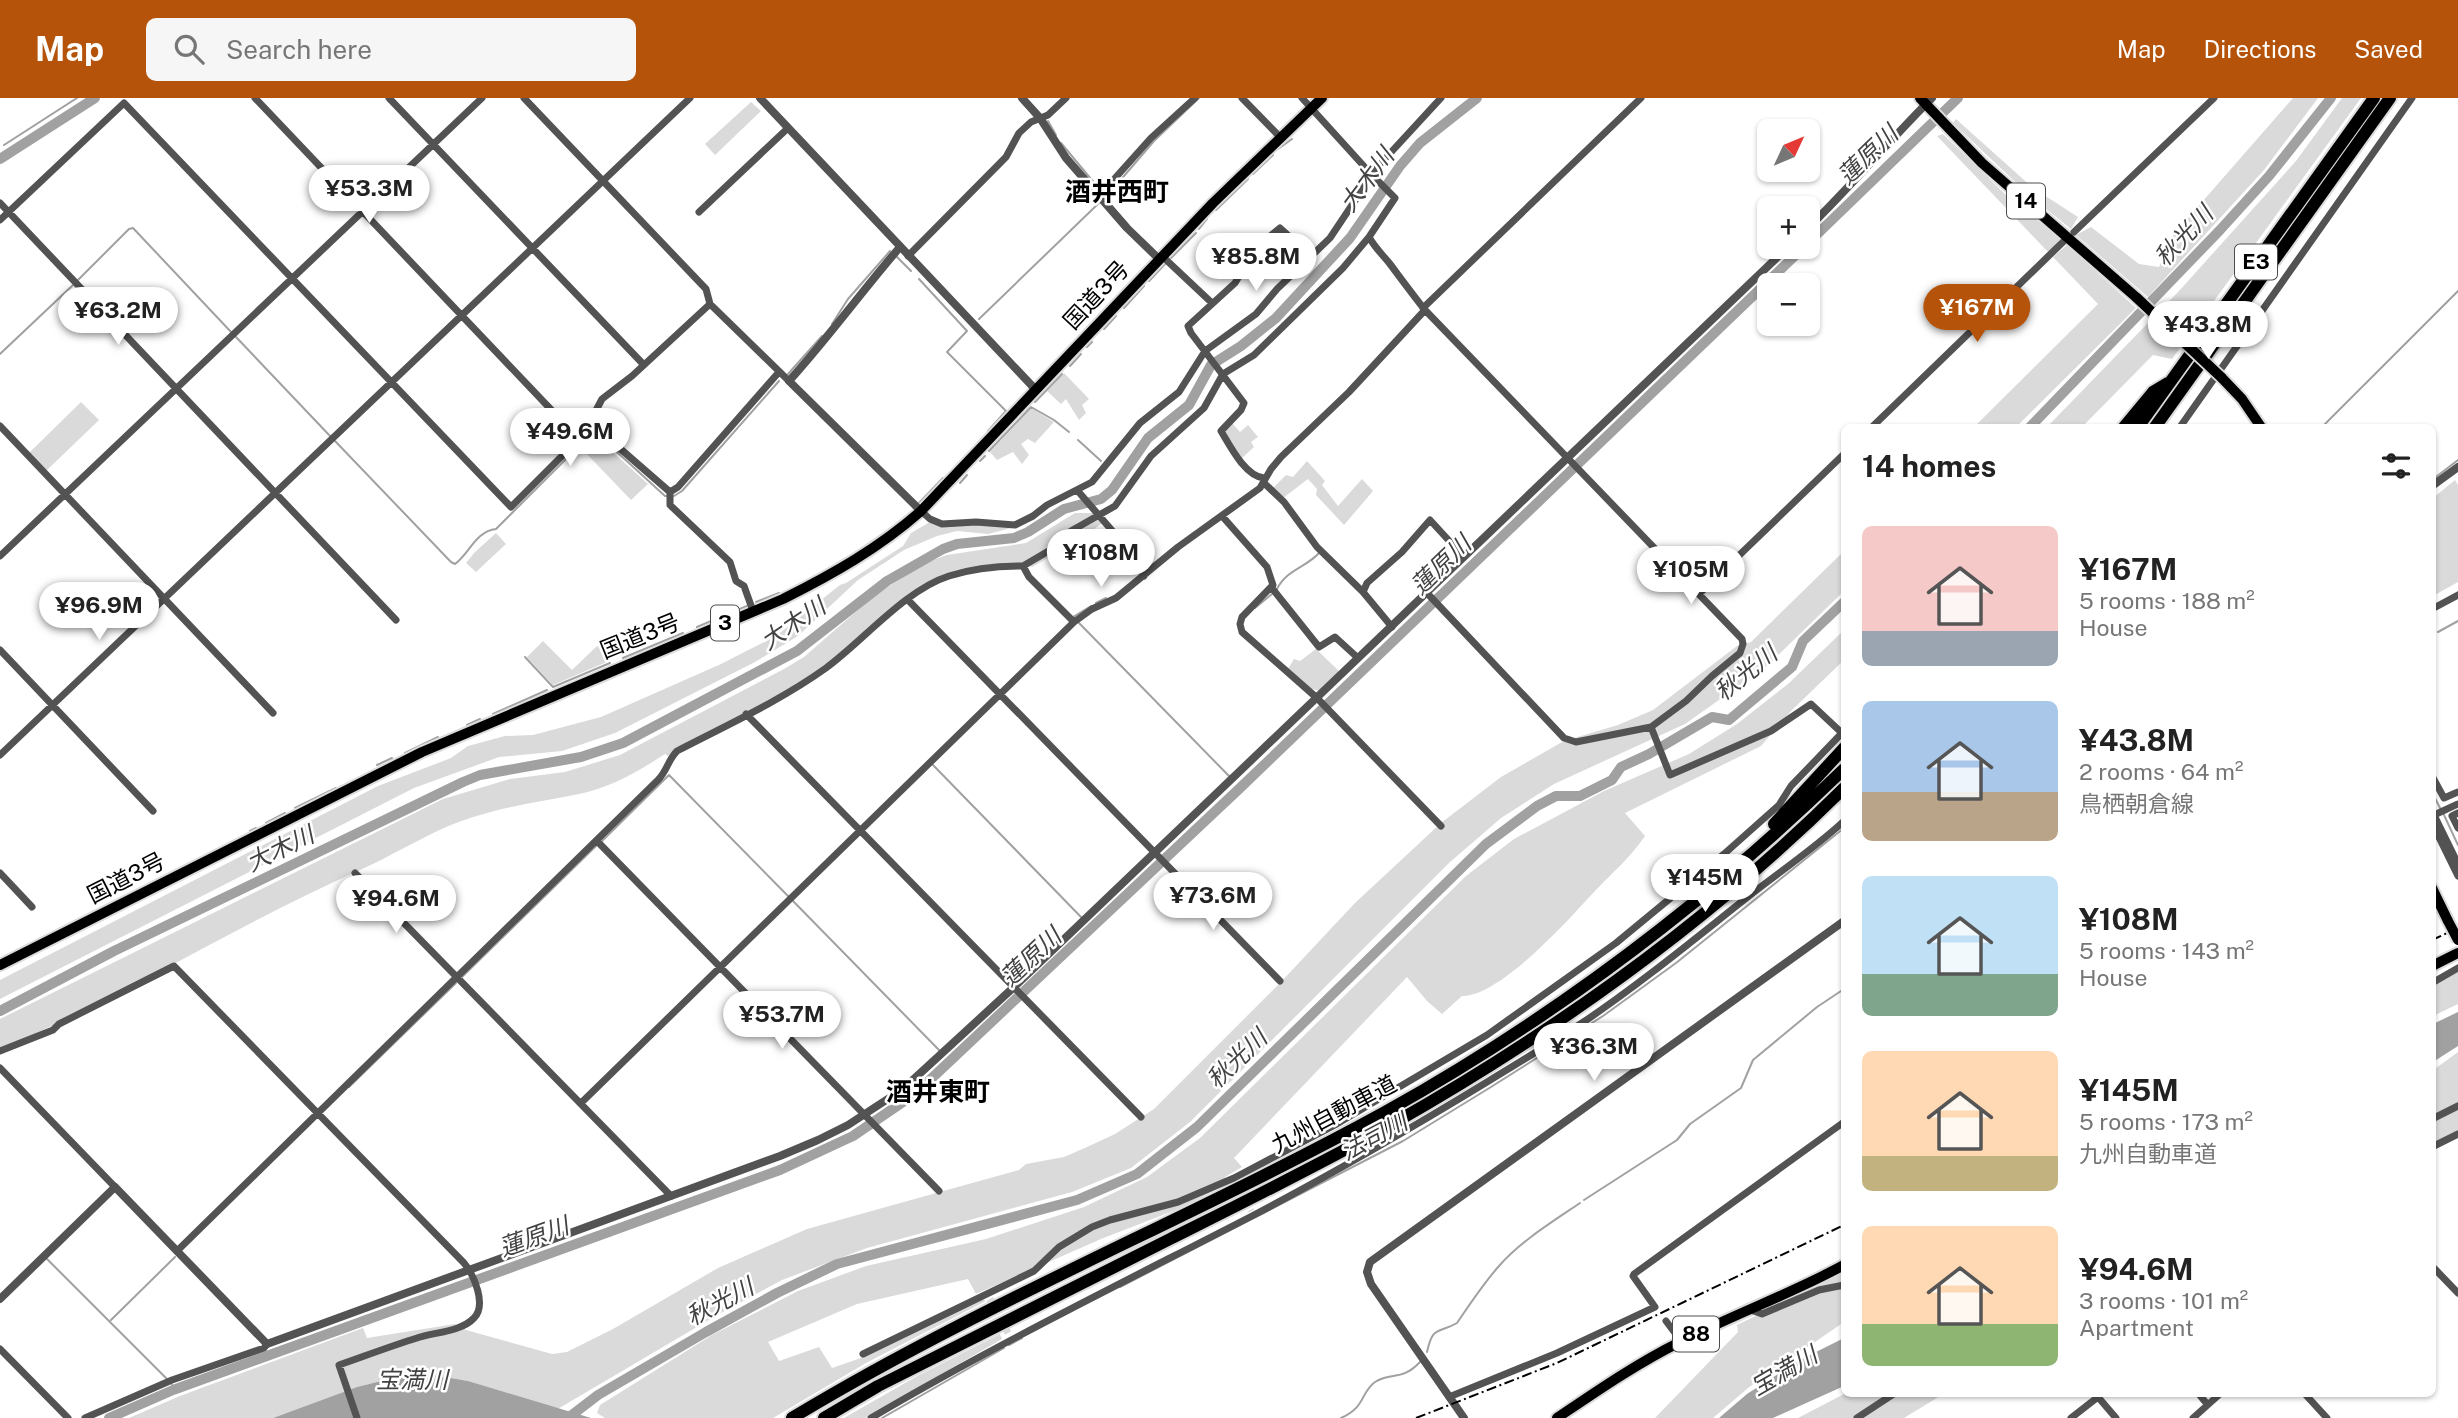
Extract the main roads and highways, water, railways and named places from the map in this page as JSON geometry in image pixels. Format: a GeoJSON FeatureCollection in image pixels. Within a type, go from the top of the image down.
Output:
{"type":"FeatureCollection","features":[{"type":"Feature","properties":{"kind":"highway","name":"E3"},"geometry":{"type":"LineString","coordinates":[[2140,424],[2374,98]]}},
{"type":"Feature","properties":{"kind":"highway","name":"E3"},"geometry":{"type":"LineString","coordinates":[[2157,424],[2390,98]]}},
{"type":"Feature","properties":{"kind":"highway"},"geometry":{"type":"LineString","coordinates":[[2165,424],[2234,316]]}},
{"type":"Feature","properties":{"kind":"highway"},"geometry":{"type":"LineString","coordinates":[[2126,424],[2153,391],[2171,382]]}},
{"type":"Feature","properties":{"kind":"highway"},"geometry":{"type":"LineString","coordinates":[[1728,862],[1841,751]]}},
{"type":"Feature","properties":{"kind":"highway","name":"九州自動車道"},"geometry":{"type":"LineString","coordinates":[[792,1418],[941,1335],[1193,1212],[1388,1110],[1459,1068],[1620,959],[1728,862],[1778,831],[1841,772]]}},
{"type":"Feature","properties":{"kind":"highway","name":"九州自動車道"},"geometry":{"type":"LineString","coordinates":[[824,1418],[891,1380],[1316,1166],[1467,1080],[1593,995],[1668,940],[1790,840],[1841,791]]}},
{"type":"Feature","properties":{"kind":"main road","name":"国道3号"},"geometry":{"type":"LineString","coordinates":[[0,965],[422,752],[783,599],[840,570],[880,544],[921,511],[1160,257],[1322,98]]}},
{"type":"Feature","properties":{"kind":"main road","name":"14"},"geometry":{"type":"LineString","coordinates":[[1926,100],[1982,163],[2137,298],[2221,377],[2242,399],[2259,424]]}},
{"type":"Feature","properties":{"kind":"main road"},"geometry":{"type":"LineString","coordinates":[[2436,896],[2458,940]]}},
{"type":"Feature","properties":{"kind":"main road"},"geometry":{"type":"LineString","coordinates":[[2436,964],[2458,953]]}},
{"type":"Feature","properties":{"kind":"main road","name":"88"},"geometry":{"type":"LineString","coordinates":[[1557,1418],[1636,1366],[1681,1341],[1810,1284],[1841,1267]]}},
{"type":"Feature","properties":{"kind":"water"},"geometry":{"type":"Polygon","coordinates":[[[2458,1012],[2458,1046],[2436,1060],[2436,1023],[2458,1012]]]}},
{"type":"Feature","properties":{"kind":"water","name":"宝満川"},"geometry":{"type":"Polygon","coordinates":[[[1841,1340],[1841,1387],[1773,1418],[1719,1418],[1747,1394],[1800,1360],[1841,1340]]]}},
{"type":"Feature","properties":{"kind":"water","name":"宝満川"},"geometry":{"type":"Polygon","coordinates":[[[405,1375],[434,1375],[468,1381],[591,1418],[273,1418],[357,1387],[405,1375]]]}},
{"type":"Feature","properties":{"kind":"waterway"},"geometry":{"type":"LineString","coordinates":[[4,145],[77,98]]}},
{"type":"Feature","properties":{"kind":"waterway"},"geometry":{"type":"LineString","coordinates":[[0,159],[95,98]]}},
{"type":"Feature","properties":{"kind":"waterway"},"geometry":{"type":"LineString","coordinates":[[1106,197],[1154,141],[1199,98]]}},
{"type":"Feature","properties":{"kind":"waterway","name":"大木川"},"geometry":{"type":"LineString","coordinates":[[0,1011],[114,951],[463,782],[480,775],[581,757],[623,743],[797,651],[887,581],[943,549],[957,544],[1014,538],[1064,509],[1101,499],[1112,490],[1148,438],[1189,405],[1211,365],[1241,346],[1276,318],[1350,238],[1400,166],[1420,143],[1477,98]]}},
{"type":"Feature","properties":{"kind":"waterway","name":"蓮原川"},"geometry":{"type":"LineString","coordinates":[[1820,231],[1958,98]]}},
{"type":"Feature","properties":{"kind":"waterway","name":"秋光川"},"geometry":{"type":"LineString","coordinates":[[2033,424],[2220,230],[2269,176],[2331,98]]}},
{"type":"Feature","properties":{"kind":"waterway"},"geometry":{"type":"LineString","coordinates":[[1048,121],[1056,135]]}},
{"type":"Feature","properties":{"kind":"waterway"},"geometry":{"type":"LineString","coordinates":[[1278,149],[1292,139]]}},
{"type":"Feature","properties":{"kind":"waterway"},"geometry":{"type":"LineString","coordinates":[[1061,143],[1096,185]]}},
{"type":"Feature","properties":{"kind":"waterway"},"geometry":{"type":"LineString","coordinates":[[1253,174],[1273,155]]}},
{"type":"Feature","properties":{"kind":"waterway"},"geometry":{"type":"LineString","coordinates":[[1216,210],[1248,179]]}},
{"type":"Feature","properties":{"kind":"waterway"},"geometry":{"type":"LineString","coordinates":[[979,319],[1099,203]]}},
{"type":"Feature","properties":{"kind":"waterway"},"geometry":{"type":"LineString","coordinates":[[1199,229],[1207,219]]}},
{"type":"Feature","properties":{"kind":"waterway"},"geometry":{"type":"LineString","coordinates":[[77,281],[133,228],[232,333]]}},
{"type":"Feature","properties":{"kind":"waterway"},"geometry":{"type":"LineString","coordinates":[[1171,258],[1196,233]]}},
{"type":"Feature","properties":{"kind":"waterway"},"geometry":{"type":"LineString","coordinates":[[832,324],[848,299],[890,251]]}},
{"type":"Feature","properties":{"kind":"waterway"},"geometry":{"type":"LineString","coordinates":[[897,257],[911,271]]}},
{"type":"Feature","properties":{"kind":"waterway","name":"蓮原川"},"geometry":{"type":"LineString","coordinates":[[109,1418],[173,1390],[780,1170],[853,1136],[916,1093],[1240,788],[1791,259]]}},
{"type":"Feature","properties":{"kind":"waterway"},"geometry":{"type":"LineString","coordinates":[[1149,281],[1165,264]]}},
{"type":"Feature","properties":{"kind":"waterway"},"geometry":{"type":"LineString","coordinates":[[919,279],[967,331],[947,352],[1006,411],[988,431]]}},
{"type":"Feature","properties":{"kind":"waterway"},"geometry":{"type":"LineString","coordinates":[[0,354],[73,285]]}},
{"type":"Feature","properties":{"kind":"waterway"},"geometry":{"type":"LineString","coordinates":[[1124,308],[1144,286]]}},
{"type":"Feature","properties":{"kind":"waterway"},"geometry":{"type":"LineString","coordinates":[[2325,424],[2458,291]]}},
{"type":"Feature","properties":{"kind":"waterway"},"geometry":{"type":"LineString","coordinates":[[1104,329],[1116,316]]}},
{"type":"Feature","properties":{"kind":"waterway"},"geometry":{"type":"LineString","coordinates":[[788,374],[822,336]]}},
{"type":"Feature","properties":{"kind":"waterway"},"geometry":{"type":"LineString","coordinates":[[236,337],[331,437]]}},
{"type":"Feature","properties":{"kind":"waterway"},"geometry":{"type":"LineString","coordinates":[[1087,347],[1092,342]]}},
{"type":"Feature","properties":{"kind":"waterway"},"geometry":{"type":"LineString","coordinates":[[1070,366],[1081,354]]}},
{"type":"Feature","properties":{"kind":"waterway"},"geometry":{"type":"LineString","coordinates":[[1035,402],[1062,374]]}},
{"type":"Feature","properties":{"kind":"waterway"},"geometry":{"type":"LineString","coordinates":[[674,496],[682,491],[779,381]]}},
{"type":"Feature","properties":{"kind":"waterway"},"geometry":{"type":"LineString","coordinates":[[989,451],[1031,407],[1069,432]]}},
{"type":"Feature","properties":{"kind":"waterway"},"geometry":{"type":"LineString","coordinates":[[335,441],[455,564],[478,538],[496,529],[582,443],[589,440],[597,439],[607,443],[668,496]]}},
{"type":"Feature","properties":{"kind":"waterway"},"geometry":{"type":"LineString","coordinates":[[1078,440],[1101,461]]}},
{"type":"Feature","properties":{"kind":"waterway"},"geometry":{"type":"LineString","coordinates":[[980,461],[985,456]]}},
{"type":"Feature","properties":{"kind":"waterway"},"geometry":{"type":"LineString","coordinates":[[2436,477],[2458,460]]}},
{"type":"Feature","properties":{"kind":"waterway"},"geometry":{"type":"LineString","coordinates":[[960,483],[967,475]]}},
{"type":"Feature","properties":{"kind":"waterway"},"geometry":{"type":"LineString","coordinates":[[919,503],[943,478]]}},
{"type":"Feature","properties":{"kind":"waterway"},"geometry":{"type":"LineString","coordinates":[[855,553],[890,529]]}},
{"type":"Feature","properties":{"kind":"waterway"},"geometry":{"type":"LineString","coordinates":[[1277,589],[1286,577],[1319,553]]}},
{"type":"Feature","properties":{"kind":"waterway"},"geometry":{"type":"LineString","coordinates":[[832,567],[846,558]]}},
{"type":"Feature","properties":{"kind":"waterway"},"geometry":{"type":"LineString","coordinates":[[756,602],[779,593]]}},
{"type":"Feature","properties":{"kind":"waterway"},"geometry":{"type":"LineString","coordinates":[[1255,608],[1272,594]]}},
{"type":"Feature","properties":{"kind":"waterway"},"geometry":{"type":"LineString","coordinates":[[1096,603],[1106,598]]}},
{"type":"Feature","properties":{"kind":"waterway","name":"秋光川"},"geometry":{"type":"LineString","coordinates":[[568,1418],[598,1395],[706,1332],[837,1264],[1077,1200],[1137,1174],[1197,1127],[1486,844],[1537,806],[1556,796],[1580,796],[1612,780],[1621,767],[1712,717],[1729,720],[1792,667],[1803,641],[1841,605]]}},
{"type":"Feature","properties":{"kind":"waterway"},"geometry":{"type":"LineString","coordinates":[[697,627],[747,606]]}},
{"type":"Feature","properties":{"kind":"waterway"},"geometry":{"type":"LineString","coordinates":[[1073,617],[1091,606]]}},
{"type":"Feature","properties":{"kind":"waterway"},"geometry":{"type":"LineString","coordinates":[[2438,632],[2458,621]]}},
{"type":"Feature","properties":{"kind":"waterway"},"geometry":{"type":"LineString","coordinates":[[1079,623],[1229,776]]}},
{"type":"Feature","properties":{"kind":"waterway"},"geometry":{"type":"LineString","coordinates":[[623,658],[683,633]]}},
{"type":"Feature","properties":{"kind":"waterway"},"geometry":{"type":"LineString","coordinates":[[525,657],[553,687],[610,663]]}},
{"type":"Feature","properties":{"kind":"waterway"},"geometry":{"type":"LineString","coordinates":[[493,714],[547,690]]}},
{"type":"Feature","properties":{"kind":"waterway"},"geometry":{"type":"LineString","coordinates":[[467,725],[480,719]]}},
{"type":"Feature","properties":{"kind":"waterway"},"geometry":{"type":"LineString","coordinates":[[405,753],[438,737]]}},
{"type":"Feature","properties":{"kind":"waterway"},"geometry":{"type":"LineString","coordinates":[[377,765],[392,758]]}},
{"type":"Feature","properties":{"kind":"waterway"},"geometry":{"type":"LineString","coordinates":[[933,765],[1081,917]]}},
{"type":"Feature","properties":{"kind":"waterway"},"geometry":{"type":"LineString","coordinates":[[602,841],[669,775],[788,896]]}},
{"type":"Feature","properties":{"kind":"waterway"},"geometry":{"type":"LineString","coordinates":[[295,808],[336,788]]}},
{"type":"Feature","properties":{"kind":"waterway"},"geometry":{"type":"LineString","coordinates":[[2436,800],[2441,810]]}},
{"type":"Feature","properties":{"kind":"waterway"},"geometry":{"type":"LineString","coordinates":[[266,823],[285,813]]}},
{"type":"Feature","properties":{"kind":"waterway"},"geometry":{"type":"LineString","coordinates":[[2444,815],[2458,845]]}},
{"type":"Feature","properties":{"kind":"waterway"},"geometry":{"type":"LineString","coordinates":[[250,831],[256,828]]}},
{"type":"Feature","properties":{"kind":"waterway","name":"法司川"},"geometry":{"type":"LineString","coordinates":[[1120,1287],[1403,1141],[1491,1087],[1603,1016],[1676,963],[1841,830]]}},
{"type":"Feature","properties":{"kind":"waterway"},"geometry":{"type":"LineString","coordinates":[[462,977],[596,846]]}},
{"type":"Feature","properties":{"kind":"waterway"},"geometry":{"type":"LineString","coordinates":[[793,901],[939,1050]]}},
{"type":"Feature","properties":{"kind":"waterway"},"geometry":{"type":"LineString","coordinates":[[349,1087],[456,983]]}},
{"type":"Feature","properties":{"kind":"waterway"},"geometry":{"type":"LineString","coordinates":[[1584,1200],[1677,1140],[1690,1124],[1741,1088],[1753,1060],[1817,1007],[1841,991]]}},
{"type":"Feature","properties":{"kind":"waterway"},"geometry":{"type":"LineString","coordinates":[[1427,1352],[1434,1334],[1457,1323],[1488,1280],[1517,1248],[1580,1203]]}},
{"type":"Feature","properties":{"kind":"waterway"},"geometry":{"type":"LineString","coordinates":[[111,1320],[175,1257]]}},
{"type":"Feature","properties":{"kind":"waterway"},"geometry":{"type":"LineString","coordinates":[[47,1259],[167,1379]]}},
{"type":"Feature","properties":{"kind":"waterway","name":"法司川"},"geometry":{"type":"LineString","coordinates":[[1009,1345],[1022,1338]]}},
{"type":"Feature","properties":{"kind":"waterway","name":"法司川"},"geometry":{"type":"LineString","coordinates":[[882,1418],[1004,1348]]}},
{"type":"Feature","properties":{"kind":"waterway"},"geometry":{"type":"LineString","coordinates":[[1341,1418],[1359,1405],[1375,1382],[1407,1372],[1420,1362]]}},
{"type":"Feature","properties":{"kind":"waterway","name":"蓮原川"},"geometry":{"type":"LineString","coordinates":[[172,1385],[173,1390]]}},
{"type":"Feature","properties":{"kind":"tunnel"},"geometry":{"type":"LineString","coordinates":[[1729,860],[1750,887]]}},
{"type":"Feature","properties":{"kind":"tunnel"},"geometry":{"type":"LineString","coordinates":[[1236,1182],[1251,1211]]}},
{"type":"Feature","properties":{"kind":"tunnel"},"geometry":{"type":"LineString","coordinates":[[990,1299],[1008,1333]]}},
{"type":"Feature","properties":{"kind":"railway"},"geometry":{"type":"LineString","coordinates":[[2436,938],[2458,928]]}},
{"type":"Feature","properties":{"kind":"railway"},"geometry":{"type":"LineString","coordinates":[[1416,1418],[1557,1363],[1841,1226]]}},
{"type":"Feature","properties":{"kind":"district","name":"酒井西町"},"geometry":{"type":"Point","coordinates":[1117,192]}},
{"type":"Feature","properties":{"kind":"district","name":"酒井東町"},"geometry":{"type":"Point","coordinates":[938,1092]}}]}
